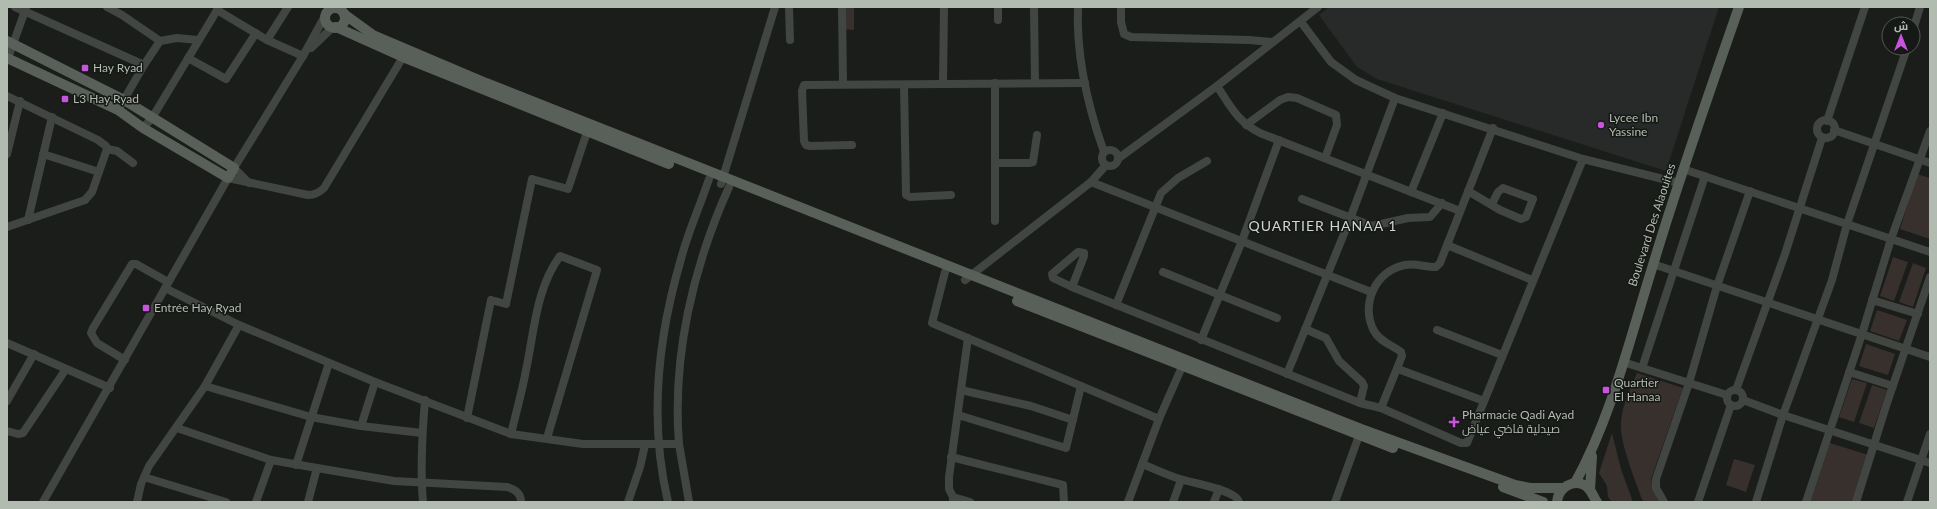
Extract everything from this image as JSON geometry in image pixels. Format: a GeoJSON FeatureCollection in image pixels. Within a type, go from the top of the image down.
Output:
{"type":"FeatureCollection","features":[{"type":"Feature","properties":{"kind":"main road","name":"Boulevard Des Alaouites"},"geometry":{"type":"LineString","coordinates":[[1592,452],[1623,362],[1678,183],[1739,7]]}},
{"type":"Feature","properties":{"kind":"main road"},"geometry":{"type":"LineString","coordinates":[[405,53],[373,35],[344,11],[337,8],[330,10],[327,24],[405,53],[724,183],[968,277],[1360,433],[1543,502]]}},
{"type":"Feature","properties":{"kind":"main road"},"geometry":{"type":"LineString","coordinates":[[335,27],[344,23],[344,11]]}},
{"type":"Feature","properties":{"kind":"main road"},"geometry":{"type":"LineString","coordinates":[[7,58],[118,110],[144,128],[228,178],[234,168],[124,100],[10,43]]}},
{"type":"Feature","properties":{"kind":"main road"},"geometry":{"type":"LineString","coordinates":[[588,128],[710,179],[724,183]]}},
{"type":"Feature","properties":{"kind":"main road"},"geometry":{"type":"LineString","coordinates":[[885,245],[945,272],[968,277]]}},
{"type":"Feature","properties":{"kind":"main road"},"geometry":{"type":"LineString","coordinates":[[1360,433],[1515,485],[1544,489],[1563,488],[1575,483],[1592,452]]}},
{"type":"Feature","properties":{"kind":"main road"},"geometry":{"type":"LineString","coordinates":[[1592,452],[1594,498]]}},
{"type":"Feature","properties":{"kind":"main road"},"geometry":{"type":"LineString","coordinates":[[1575,483],[1580,484],[1594,498]]}},
{"type":"Feature","properties":{"kind":"main road"},"geometry":{"type":"LineString","coordinates":[[1557,502],[1563,488]]}},
{"type":"Feature","properties":{"kind":"street"},"geometry":{"type":"LineString","coordinates":[[16,7],[26,9],[144,65]]}},
{"type":"Feature","properties":{"kind":"street"},"geometry":{"type":"LineString","coordinates":[[107,7],[122,15],[160,41],[177,38],[198,40]]}},
{"type":"Feature","properties":{"kind":"street"},"geometry":{"type":"LineString","coordinates":[[267,40],[288,7]]}},
{"type":"Feature","properties":{"kind":"street"},"geometry":{"type":"LineString","coordinates":[[689,502],[679,444],[676,412],[681,351],[690,301],[775,7]]}},
{"type":"Feature","properties":{"kind":"street"},"geometry":{"type":"LineString","coordinates":[[789,7],[790,40]]}},
{"type":"Feature","properties":{"kind":"street"},"geometry":{"type":"LineString","coordinates":[[842,7],[843,84]]}},
{"type":"Feature","properties":{"kind":"street"},"geometry":{"type":"LineString","coordinates":[[943,84],[944,7]]}},
{"type":"Feature","properties":{"kind":"street"},"geometry":{"type":"LineString","coordinates":[[998,7],[998,20]]}},
{"type":"Feature","properties":{"kind":"street"},"geometry":{"type":"LineString","coordinates":[[1034,7],[1036,83]]}},
{"type":"Feature","properties":{"kind":"street"},"geometry":{"type":"LineString","coordinates":[[1078,7],[1078,35],[1085,83],[1104,152],[1102,159],[1106,165]]}},
{"type":"Feature","properties":{"kind":"street"},"geometry":{"type":"LineString","coordinates":[[1121,7],[1121,22],[1124,34],[1131,37],[1273,42]]}},
{"type":"Feature","properties":{"kind":"street"},"geometry":{"type":"LineString","coordinates":[[968,277],[1091,182],[1106,165],[1114,165],[1119,158],[1217,86],[1301,22],[1318,7]]}},
{"type":"Feature","properties":{"kind":"street"},"geometry":{"type":"LineString","coordinates":[[1827,121],[1865,7]]}},
{"type":"Feature","properties":{"kind":"street"},"geometry":{"type":"LineString","coordinates":[[144,128],[152,118],[218,8],[267,40],[304,56]]}},
{"type":"Feature","properties":{"kind":"street"},"geometry":{"type":"LineString","coordinates":[[7,58],[10,43],[26,9]]}},
{"type":"Feature","properties":{"kind":"street"},"geometry":{"type":"LineString","coordinates":[[249,183],[234,168],[304,56],[330,10]]}},
{"type":"Feature","properties":{"kind":"street"},"geometry":{"type":"LineString","coordinates":[[1301,22],[1331,62],[1356,80],[1395,98],[1493,128],[1583,158],[1678,183]]}},
{"type":"Feature","properties":{"kind":"street"},"geometry":{"type":"LineString","coordinates":[[304,56],[335,27]]}},
{"type":"Feature","properties":{"kind":"street"},"geometry":{"type":"LineString","coordinates":[[188,58],[226,79],[256,33]]}},
{"type":"Feature","properties":{"kind":"street"},"geometry":{"type":"LineString","coordinates":[[118,110],[160,41]]}},
{"type":"Feature","properties":{"kind":"street"},"geometry":{"type":"LineString","coordinates":[[43,502],[110,388],[166,285],[228,178],[308,194],[320,192],[324,188],[405,53]]}},
{"type":"Feature","properties":{"kind":"street"},"geometry":{"type":"LineString","coordinates":[[1756,502],[1783,416],[1832,280],[1847,224],[1904,56]]}},
{"type":"Feature","properties":{"kind":"street"},"geometry":{"type":"LineString","coordinates":[[995,83],[995,221]]}},
{"type":"Feature","properties":{"kind":"street"},"geometry":{"type":"LineString","coordinates":[[852,145],[806,145],[804,141],[802,91],[804,85],[1085,83]]}},
{"type":"Feature","properties":{"kind":"street"},"geometry":{"type":"LineString","coordinates":[[904,84],[906,195],[910,197],[951,195]]}},
{"type":"Feature","properties":{"kind":"street"},"geometry":{"type":"LineString","coordinates":[[1217,86],[1238,117],[1246,125],[1279,140],[1460,210]]}},
{"type":"Feature","properties":{"kind":"street"},"geometry":{"type":"LineString","coordinates":[[7,96],[98,140],[106,146],[107,149],[118,151],[133,162]]}},
{"type":"Feature","properties":{"kind":"street"},"geometry":{"type":"LineString","coordinates":[[1246,125],[1280,100],[1288,97],[1297,98],[1331,112],[1336,116],[1337,125],[1325,158]]}},
{"type":"Feature","properties":{"kind":"street"},"geometry":{"type":"LineString","coordinates":[[1287,374],[1350,219],[1395,98]]}},
{"type":"Feature","properties":{"kind":"street"},"geometry":{"type":"LineString","coordinates":[[7,154],[20,101]]}},
{"type":"Feature","properties":{"kind":"street"},"geometry":{"type":"LineString","coordinates":[[1411,192],[1443,113]]}},
{"type":"Feature","properties":{"kind":"street"},"geometry":{"type":"LineString","coordinates":[[28,220],[52,117]]}},
{"type":"Feature","properties":{"kind":"street"},"geometry":{"type":"LineString","coordinates":[[1827,121],[1832,124],[1834,130],[1832,136],[1822,138],[1818,134],[1817,128],[1820,123],[1827,121]]}},
{"type":"Feature","properties":{"kind":"street"},"geometry":{"type":"LineString","coordinates":[[467,418],[491,300],[506,304],[532,179],[568,189],[588,128]]}},
{"type":"Feature","properties":{"kind":"street"},"geometry":{"type":"LineString","coordinates":[[1381,408],[1402,359],[1401,352],[1379,337],[1374,330],[1369,310],[1371,292],[1379,281],[1394,269],[1415,264],[1431,267],[1439,265],[1493,128]]}},
{"type":"Feature","properties":{"kind":"street"},"geometry":{"type":"LineString","coordinates":[[1834,130],[1930,163]]}},
{"type":"Feature","properties":{"kind":"street"},"geometry":{"type":"LineString","coordinates":[[1806,502],[1862,334],[1891,239],[1930,131]]}},
{"type":"Feature","properties":{"kind":"street"},"geometry":{"type":"LineString","coordinates":[[995,163],[1033,162],[1037,135]]}},
{"type":"Feature","properties":{"kind":"street"},"geometry":{"type":"LineString","coordinates":[[1736,390],[1801,209],[1822,138]]}},
{"type":"Feature","properties":{"kind":"street"},"geometry":{"type":"LineString","coordinates":[[1201,340],[1242,241],[1279,140]]}},
{"type":"Feature","properties":{"kind":"street"},"geometry":{"type":"LineString","coordinates":[[7,227],[85,200],[92,192],[107,149]]}},
{"type":"Feature","properties":{"kind":"street"},"geometry":{"type":"LineString","coordinates":[[1104,152],[1111,149],[1118,154],[1119,158]]}},
{"type":"Feature","properties":{"kind":"street"},"geometry":{"type":"LineString","coordinates":[[43,154],[99,172]]}},
{"type":"Feature","properties":{"kind":"street"},"geometry":{"type":"LineString","coordinates":[[1072,287],[1084,256],[1084,253],[1082,252],[1078,252],[1051,276],[1072,287],[1201,340],[1360,403],[1381,408],[1464,444],[1469,439],[1532,280],[1583,158]]}},
{"type":"Feature","properties":{"kind":"street"},"geometry":{"type":"LineString","coordinates":[[1116,305],[1161,193],[1178,178],[1207,161]]}},
{"type":"Feature","properties":{"kind":"street"},"geometry":{"type":"LineString","coordinates":[[1683,169],[1930,252]]}},
{"type":"Feature","properties":{"kind":"street"},"geometry":{"type":"LineString","coordinates":[[1642,368],[1705,176]]}},
{"type":"Feature","properties":{"kind":"street"},"geometry":{"type":"LineString","coordinates":[[668,502],[660,455],[658,383],[663,334],[681,258],[710,179]]}},
{"type":"Feature","properties":{"kind":"street"},"geometry":{"type":"LineString","coordinates":[[1091,182],[1371,292]]}},
{"type":"Feature","properties":{"kind":"street"},"geometry":{"type":"LineString","coordinates":[[1468,191],[1500,210],[1524,219],[1533,199],[1503,188],[1498,192],[1492,204]]}},
{"type":"Feature","properties":{"kind":"street"},"geometry":{"type":"LineString","coordinates":[[1664,502],[1656,488],[1656,479],[1689,384],[1717,286],[1750,191]]}},
{"type":"Feature","properties":{"kind":"street"},"geometry":{"type":"LineString","coordinates":[[1302,199],[1350,219],[1372,226],[1408,218],[1430,217],[1433,216],[1442,203]]}},
{"type":"Feature","properties":{"kind":"street"},"geometry":{"type":"LineString","coordinates":[[1447,245],[1532,280]]}},
{"type":"Feature","properties":{"kind":"street"},"geometry":{"type":"LineString","coordinates":[[511,434],[526,370],[532,332],[543,289],[548,274],[560,256],[597,270],[547,438]]}},
{"type":"Feature","properties":{"kind":"street"},"geometry":{"type":"LineString","coordinates":[[125,360],[94,340],[91,333],[132,264],[136,264],[166,285],[239,325],[375,382],[458,412],[467,418],[511,434],[583,444],[679,444]]}},
{"type":"Feature","properties":{"kind":"street"},"geometry":{"type":"LineString","coordinates":[[1653,264],[1930,357]]}},
{"type":"Feature","properties":{"kind":"street"},"geometry":{"type":"LineString","coordinates":[[945,272],[932,323],[1159,419]]}},
{"type":"Feature","properties":{"kind":"street"},"geometry":{"type":"LineString","coordinates":[[1163,272],[1277,318]]}},
{"type":"Feature","properties":{"kind":"street"},"geometry":{"type":"LineString","coordinates":[[1856,502],[1930,277]]}},
{"type":"Feature","properties":{"kind":"street"},"geometry":{"type":"LineString","coordinates":[[1872,300],[1918,314]]}},
{"type":"Feature","properties":{"kind":"street"},"geometry":{"type":"LineString","coordinates":[[137,502],[144,477],[153,460],[177,428],[205,386],[239,325]]}},
{"type":"Feature","properties":{"kind":"street"},"geometry":{"type":"LineString","coordinates":[[1305,329],[1326,338],[1339,361],[1362,382],[1364,386],[1360,403]]}},
{"type":"Feature","properties":{"kind":"street"},"geometry":{"type":"LineString","coordinates":[[1437,330],[1502,355]]}},
{"type":"Feature","properties":{"kind":"street"},"geometry":{"type":"LineString","coordinates":[[968,338],[948,486],[953,499],[970,502]]}},
{"type":"Feature","properties":{"kind":"street"},"geometry":{"type":"LineString","coordinates":[[10,345],[34,354],[110,388]]}},
{"type":"Feature","properties":{"kind":"street"},"geometry":{"type":"LineString","coordinates":[[7,400],[34,354]]}},
{"type":"Feature","properties":{"kind":"street"},"geometry":{"type":"LineString","coordinates":[[1623,362],[1727,396]]}},
{"type":"Feature","properties":{"kind":"street"},"geometry":{"type":"LineString","coordinates":[[296,465],[329,363]]}},
{"type":"Feature","properties":{"kind":"street"},"geometry":{"type":"LineString","coordinates":[[1128,502],[1159,419],[1184,363]]}},
{"type":"Feature","properties":{"kind":"street"},"geometry":{"type":"LineString","coordinates":[[7,431],[18,434],[23,433],[66,369]]}},
{"type":"Feature","properties":{"kind":"street"},"geometry":{"type":"LineString","coordinates":[[1398,369],[1484,401]]}},
{"type":"Feature","properties":{"kind":"street"},"geometry":{"type":"LineString","coordinates":[[1849,372],[1893,386]]}},
{"type":"Feature","properties":{"kind":"street"},"geometry":{"type":"LineString","coordinates":[[360,426],[375,382]]}},
{"type":"Feature","properties":{"kind":"street"},"geometry":{"type":"LineString","coordinates":[[205,386],[311,417],[360,426],[422,433]]}},
{"type":"Feature","properties":{"kind":"street"},"geometry":{"type":"LineString","coordinates":[[958,415],[1066,448],[1081,386]]}},
{"type":"Feature","properties":{"kind":"street"},"geometry":{"type":"LineString","coordinates":[[961,390],[1031,406],[1073,420]]}},
{"type":"Feature","properties":{"kind":"street"},"geometry":{"type":"LineString","coordinates":[[1736,390],[1741,393],[1743,400],[1740,405],[1736,407],[1727,401],[1727,396],[1730,392],[1736,390]]}},
{"type":"Feature","properties":{"kind":"street"},"geometry":{"type":"LineString","coordinates":[[423,502],[422,433],[425,400]]}},
{"type":"Feature","properties":{"kind":"street"},"geometry":{"type":"LineString","coordinates":[[1743,400],[1783,416],[1930,463]]}},
{"type":"Feature","properties":{"kind":"street"},"geometry":{"type":"LineString","coordinates":[[1698,502],[1731,405]]}},
{"type":"Feature","properties":{"kind":"street"},"geometry":{"type":"LineString","coordinates":[[177,428],[271,460],[296,465],[394,481],[507,487],[514,489],[519,493],[521,502]]}},
{"type":"Feature","properties":{"kind":"street"},"geometry":{"type":"LineString","coordinates":[[1335,502],[1360,433]]}},
{"type":"Feature","properties":{"kind":"street"},"geometry":{"type":"LineString","coordinates":[[1907,502],[1930,434]]}},
{"type":"Feature","properties":{"kind":"street"},"geometry":{"type":"LineString","coordinates":[[628,502],[640,467],[645,445]]}},
{"type":"Feature","properties":{"kind":"street"},"geometry":{"type":"LineString","coordinates":[[951,457],[1064,486],[1064,502]]}},
{"type":"Feature","properties":{"kind":"street"},"geometry":{"type":"LineString","coordinates":[[256,502],[271,460]]}},
{"type":"Feature","properties":{"kind":"street"},"geometry":{"type":"LineString","coordinates":[[1142,464],[1181,480],[1219,490],[1241,501]]}},
{"type":"Feature","properties":{"kind":"street"},"geometry":{"type":"LineString","coordinates":[[308,502],[317,468]]}},
{"type":"Feature","properties":{"kind":"street"},"geometry":{"type":"LineString","coordinates":[[144,477],[226,502]]}},
{"type":"Feature","properties":{"kind":"street"},"geometry":{"type":"LineString","coordinates":[[1174,502],[1181,480]]}},
{"type":"Feature","properties":{"kind":"street"},"geometry":{"type":"LineString","coordinates":[[1214,502],[1219,490]]}},
{"type":"Feature","properties":{"kind":"shaded area"},"geometry":{"type":"Polygon","coordinates":[[[841,7],[854,7],[854,30],[841,29],[841,7]]]}},
{"type":"Feature","properties":{"kind":"shaded area","name":"Lycee Ibn Yassine"},"geometry":{"type":"Polygon","coordinates":[[[1329,7],[1719,7],[1666,171],[1377,79],[1357,67],[1319,15],[1329,7]]]}},
{"type":"Feature","properties":{"kind":"shaded area"},"geometry":{"type":"Polygon","coordinates":[[[1917,174],[1930,178],[1930,239],[1900,229],[1917,174]]]}},
{"type":"Feature","properties":{"kind":"shaded area"},"geometry":{"type":"Polygon","coordinates":[[[1893,257],[1908,262],[1894,301],[1880,296],[1893,257]]]}},
{"type":"Feature","properties":{"kind":"shaded area"},"geometry":{"type":"Polygon","coordinates":[[[1913,263],[1926,268],[1913,307],[1899,302],[1913,263]]]}},
{"type":"Feature","properties":{"kind":"shaded area"},"geometry":{"type":"Polygon","coordinates":[[[1877,310],[1907,320],[1899,341],[1870,331],[1877,310]]]}},
{"type":"Feature","properties":{"kind":"shaded area"},"geometry":{"type":"Polygon","coordinates":[[[1866,344],[1895,354],[1888,375],[1859,366],[1866,344]]]}},
{"type":"Feature","properties":{"kind":"shaded area"},"geometry":{"type":"Polygon","coordinates":[[[1637,373],[1683,388],[1651,479],[1659,502],[1644,502],[1642,499],[1622,439],[1621,422],[1623,409],[1637,373]]]}},
{"type":"Feature","properties":{"kind":"shaded area"},"geometry":{"type":"Polygon","coordinates":[[[1852,379],[1867,383],[1854,422],[1839,417],[1852,379]]]}},
{"type":"Feature","properties":{"kind":"shaded area"},"geometry":{"type":"Polygon","coordinates":[[[1872,385],[1887,390],[1874,428],[1859,423],[1872,385]]]}},
{"type":"Feature","properties":{"kind":"shaded area"},"geometry":{"type":"Polygon","coordinates":[[[1612,433],[1621,469],[1633,502],[1612,502],[1608,497],[1607,486],[1599,473],[1612,433]]]}},
{"type":"Feature","properties":{"kind":"shaded area"},"geometry":{"type":"Polygon","coordinates":[[[1827,442],[1868,455],[1853,502],[1808,502],[1827,442]]]}},
{"type":"Feature","properties":{"kind":"shaded area"},"geometry":{"type":"Polygon","coordinates":[[[1734,459],[1755,465],[1746,492],[1726,485],[1734,459]]]}},
{"type":"Feature","properties":{"kind":"place","name":"Hay Ryad"},"geometry":{"type":"Point","coordinates":[85,68]}},
{"type":"Feature","properties":{"kind":"place","name":"L3 Hay Ryad"},"geometry":{"type":"Point","coordinates":[65,99]}},
{"type":"Feature","properties":{"kind":"place","name":"Lycee Ibn Yassine"},"geometry":{"type":"Point","coordinates":[1601,125]}},
{"type":"Feature","properties":{"kind":"place","name":"Entrée Hay Ryad"},"geometry":{"type":"Point","coordinates":[146,308]}},
{"type":"Feature","properties":{"kind":"place","name":"Quartier El Hanaa"},"geometry":{"type":"Point","coordinates":[1606,390]}},
{"type":"Feature","properties":{"kind":"place","name":"Pharmacie Qadi Ayad صيدلية قاضي عياض"},"geometry":{"type":"Point","coordinates":[1454,422]}},
{"type":"Feature","properties":{"kind":"district","name":"QUARTIER HANAA 1"},"geometry":{"type":"Point","coordinates":[1323,226]}}]}
